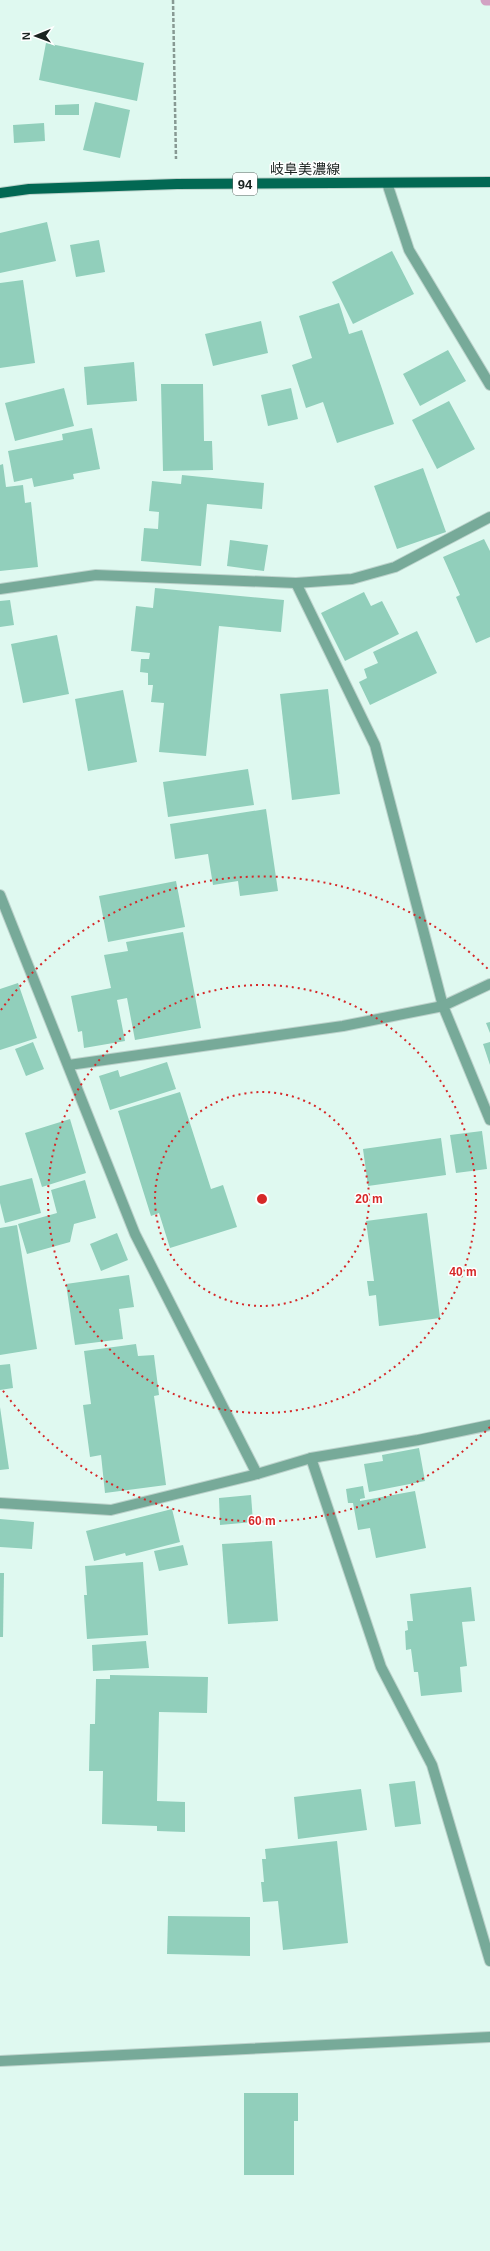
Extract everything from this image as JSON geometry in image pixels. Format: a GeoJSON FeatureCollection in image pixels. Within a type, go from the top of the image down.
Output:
{"type":"FeatureCollection","features":[{"type":"Feature","properties":{"kind":"main road","name":"岐阜美濃線"},"geometry":{"type":"LineString","coordinates":[[0,193],[29,189],[177,184],[490,182]]}},
{"type":"Feature","properties":{"kind":"street"},"geometry":{"type":"LineString","coordinates":[[387,183],[409,250],[490,385]]}},
{"type":"Feature","properties":{"kind":"street"},"geometry":{"type":"LineString","coordinates":[[0,589],[96,575],[296,583],[352,579],[395,567],[490,517]]}},
{"type":"Feature","properties":{"kind":"street"},"geometry":{"type":"LineString","coordinates":[[296,583],[375,745],[443,1006],[490,1120]]}},
{"type":"Feature","properties":{"kind":"street"},"geometry":{"type":"LineString","coordinates":[[0,895],[135,1234],[257,1474]]}},
{"type":"Feature","properties":{"kind":"street"},"geometry":{"type":"LineString","coordinates":[[68,1065],[342,1026],[443,1006],[490,984]]}},
{"type":"Feature","properties":{"kind":"street"},"geometry":{"type":"LineString","coordinates":[[0,1503],[111,1510],[257,1474],[311,1458],[418,1440],[490,1425]]}},
{"type":"Feature","properties":{"kind":"street"},"geometry":{"type":"LineString","coordinates":[[311,1458],[381,1667],[432,1765],[490,1961]]}},
{"type":"Feature","properties":{"kind":"street"},"geometry":{"type":"LineString","coordinates":[[0,2061],[490,2037]]}},
{"type":"Feature","properties":{"kind":"path"},"geometry":{"type":"LineString","coordinates":[[173,0],[177,184]]}},
{"type":"Feature","properties":{"kind":"building"},"geometry":{"type":"Polygon","coordinates":[[[46,43],[144,63],[137,101],[39,80],[46,43]]]}},
{"type":"Feature","properties":{"kind":"building"},"geometry":{"type":"Polygon","coordinates":[[[95,102],[130,110],[120,158],[83,150],[95,102]]]}},
{"type":"Feature","properties":{"kind":"building"},"geometry":{"type":"Polygon","coordinates":[[[79,104],[79,115],[55,115],[55,105],[79,104]]]}},
{"type":"Feature","properties":{"kind":"building"},"geometry":{"type":"Polygon","coordinates":[[[44,123],[45,141],[14,143],[13,125],[44,123]]]}},
{"type":"Feature","properties":{"kind":"building"},"geometry":{"type":"Polygon","coordinates":[[[47,222],[56,261],[0,273],[0,233],[47,222]]]}},
{"type":"Feature","properties":{"kind":"building"},"geometry":{"type":"Polygon","coordinates":[[[99,240],[105,272],[76,277],[70,245],[99,240]]]}},
{"type":"Feature","properties":{"kind":"building"},"geometry":{"type":"Polygon","coordinates":[[[392,251],[414,294],[353,324],[332,282],[392,251]]]}},
{"type":"Feature","properties":{"kind":"building"},"geometry":{"type":"Polygon","coordinates":[[[23,280],[35,363],[0,368],[0,283],[23,280]]]}},
{"type":"Feature","properties":{"kind":"building"},"geometry":{"type":"Polygon","coordinates":[[[339,303],[349,334],[362,330],[394,424],[337,443],[323,402],[306,408],[292,365],[312,358],[299,316],[339,303]]]}},
{"type":"Feature","properties":{"kind":"building"},"geometry":{"type":"Polygon","coordinates":[[[261,321],[268,353],[213,366],[205,334],[261,321]]]}},
{"type":"Feature","properties":{"kind":"building"},"geometry":{"type":"Polygon","coordinates":[[[448,350],[466,381],[420,406],[403,374],[448,350]]]}},
{"type":"Feature","properties":{"kind":"building"},"geometry":{"type":"Polygon","coordinates":[[[134,362],[137,401],[87,405],[84,367],[134,362]]]}},
{"type":"Feature","properties":{"kind":"building"},"geometry":{"type":"Polygon","coordinates":[[[161,384],[203,384],[204,441],[212,441],[213,470],[163,471],[161,384]]]}},
{"type":"Feature","properties":{"kind":"building"},"geometry":{"type":"Polygon","coordinates":[[[64,388],[74,426],[15,441],[5,403],[64,388]]]}},
{"type":"Feature","properties":{"kind":"building"},"geometry":{"type":"Polygon","coordinates":[[[291,388],[298,419],[268,426],[261,395],[291,388]]]}},
{"type":"Feature","properties":{"kind":"building"},"geometry":{"type":"Polygon","coordinates":[[[449,401],[475,449],[437,469],[412,420],[449,401]]]}},
{"type":"Feature","properties":{"kind":"building"},"geometry":{"type":"Polygon","coordinates":[[[92,428],[100,469],[73,474],[74,479],[34,487],[32,478],[14,482],[8,451],[63,440],[62,434],[92,428]]]}},
{"type":"Feature","properties":{"kind":"building"},"geometry":{"type":"Polygon","coordinates":[[[3,464],[6,487],[23,485],[25,503],[31,502],[38,567],[0,571],[0,465],[3,464]]]}},
{"type":"Feature","properties":{"kind":"building"},"geometry":{"type":"Polygon","coordinates":[[[423,468],[446,532],[397,549],[374,486],[423,468]]]}},
{"type":"Feature","properties":{"kind":"building"},"geometry":{"type":"Polygon","coordinates":[[[182,475],[264,483],[262,509],[207,504],[201,566],[141,561],[144,528],[158,529],[159,512],[149,511],[152,481],[181,484],[182,475]]]}},
{"type":"Feature","properties":{"kind":"building"},"geometry":{"type":"Polygon","coordinates":[[[484,539],[490,551],[490,637],[476,643],[456,597],[460,595],[443,557],[484,539]]]}},
{"type":"Feature","properties":{"kind":"building"},"geometry":{"type":"Polygon","coordinates":[[[230,540],[268,545],[264,571],[227,566],[230,540]]]}},
{"type":"Feature","properties":{"kind":"building"},"geometry":{"type":"Polygon","coordinates":[[[155,588],[284,600],[281,632],[219,626],[206,756],[159,752],[164,703],[151,702],[153,685],[148,685],[148,673],[140,672],[141,659],[149,659],[150,653],[131,651],[136,606],[153,608],[155,588]]]}},
{"type":"Feature","properties":{"kind":"building"},"geometry":{"type":"Polygon","coordinates":[[[364,592],[371,606],[382,601],[399,634],[345,661],[321,613],[364,592]]]}},
{"type":"Feature","properties":{"kind":"building"},"geometry":{"type":"Polygon","coordinates":[[[10,600],[14,625],[0,627],[0,601],[10,600]]]}},
{"type":"Feature","properties":{"kind":"building"},"geometry":{"type":"Polygon","coordinates":[[[417,631],[437,673],[370,705],[359,682],[367,678],[364,669],[378,663],[373,652],[417,631]]]}},
{"type":"Feature","properties":{"kind":"building"},"geometry":{"type":"Polygon","coordinates":[[[57,635],[69,694],[23,703],[11,644],[57,635]]]}},
{"type":"Feature","properties":{"kind":"building"},"geometry":{"type":"Polygon","coordinates":[[[328,689],[340,794],[292,800],[280,694],[328,689]]]}},
{"type":"Feature","properties":{"kind":"building"},"geometry":{"type":"Polygon","coordinates":[[[123,690],[137,762],[88,771],[75,699],[123,690]]]}},
{"type":"Feature","properties":{"kind":"building"},"geometry":{"type":"Polygon","coordinates":[[[248,769],[254,805],[168,817],[163,782],[248,769]]]}},
{"type":"Feature","properties":{"kind":"building"},"geometry":{"type":"Polygon","coordinates":[[[266,809],[278,891],[240,896],[238,881],[213,885],[208,854],[175,859],[170,824],[266,809]]]}},
{"type":"Feature","properties":{"kind":"building"},"geometry":{"type":"Polygon","coordinates":[[[176,881],[185,927],[108,942],[99,896],[176,881]]]}},
{"type":"Feature","properties":{"kind":"building"},"geometry":{"type":"Polygon","coordinates":[[[183,932],[201,1028],[135,1040],[127,998],[117,1000],[125,1041],[84,1048],[82,1031],[78,1032],[71,996],[111,988],[104,955],[128,951],[126,942],[183,932]]]}},
{"type":"Feature","properties":{"kind":"building"},"geometry":{"type":"Polygon","coordinates":[[[18,983],[37,1038],[0,1050],[0,989],[18,983]]]}},
{"type":"Feature","properties":{"kind":"building"},"geometry":{"type":"Polygon","coordinates":[[[490,1022],[490,1033],[486,1023],[490,1022]]]}},
{"type":"Feature","properties":{"kind":"building"},"geometry":{"type":"Polygon","coordinates":[[[33,1042],[44,1069],[26,1076],[15,1049],[33,1042]]]}},
{"type":"Feature","properties":{"kind":"building"},"geometry":{"type":"Polygon","coordinates":[[[490,1042],[490,1065],[483,1044],[490,1042]]]}},
{"type":"Feature","properties":{"kind":"building"},"geometry":{"type":"Polygon","coordinates":[[[167,1062],[176,1089],[110,1110],[99,1076],[118,1070],[120,1077],[167,1062]]]}},
{"type":"Feature","properties":{"kind":"building"},"geometry":{"type":"Polygon","coordinates":[[[180,1092],[211,1189],[223,1185],[237,1227],[170,1248],[159,1213],[151,1216],[118,1111],[180,1092]]]}},
{"type":"Feature","properties":{"kind":"building"},"geometry":{"type":"Polygon","coordinates":[[[70,1119],[86,1173],[42,1187],[25,1133],[70,1119]]]}},
{"type":"Feature","properties":{"kind":"building"},"geometry":{"type":"Polygon","coordinates":[[[482,1131],[487,1169],[456,1173],[450,1135],[482,1131]]]}},
{"type":"Feature","properties":{"kind":"building"},"geometry":{"type":"Polygon","coordinates":[[[441,1138],[446,1175],[368,1186],[363,1149],[441,1138]]]}},
{"type":"Feature","properties":{"kind":"building"},"geometry":{"type":"Polygon","coordinates":[[[32,1178],[41,1213],[5,1223],[0,1203],[0,1186],[32,1178]]]}},
{"type":"Feature","properties":{"kind":"building"},"geometry":{"type":"Polygon","coordinates":[[[85,1180],[96,1218],[74,1224],[70,1242],[27,1254],[18,1224],[57,1213],[51,1190],[85,1180]]]}},
{"type":"Feature","properties":{"kind":"building"},"geometry":{"type":"Polygon","coordinates":[[[427,1213],[440,1318],[379,1326],[376,1295],[369,1296],[367,1281],[374,1281],[366,1221],[427,1213]]]}},
{"type":"Feature","properties":{"kind":"building"},"geometry":{"type":"Polygon","coordinates":[[[17,1225],[37,1349],[0,1355],[0,1228],[17,1225]]]}},
{"type":"Feature","properties":{"kind":"building"},"geometry":{"type":"Polygon","coordinates":[[[117,1233],[128,1260],[101,1271],[90,1244],[117,1233]]]}},
{"type":"Feature","properties":{"kind":"building"},"geometry":{"type":"Polygon","coordinates":[[[129,1275],[134,1307],[119,1309],[123,1339],[75,1345],[66,1284],[129,1275]]]}},
{"type":"Feature","properties":{"kind":"building"},"geometry":{"type":"Polygon","coordinates":[[[136,1344],[138,1356],[154,1355],[159,1395],[154,1396],[166,1485],[105,1493],[101,1455],[90,1457],[83,1405],[91,1404],[84,1351],[136,1344]]]}},
{"type":"Feature","properties":{"kind":"building"},"geometry":{"type":"Polygon","coordinates":[[[10,1364],[13,1388],[0,1390],[0,1365],[10,1364]]]}},
{"type":"Feature","properties":{"kind":"building"},"geometry":{"type":"Polygon","coordinates":[[[0,1407],[9,1469],[0,1470],[0,1407]]]}},
{"type":"Feature","properties":{"kind":"building"},"geometry":{"type":"Polygon","coordinates":[[[419,1448],[425,1481],[369,1492],[364,1464],[383,1461],[382,1455],[419,1448]]]}},
{"type":"Feature","properties":{"kind":"building"},"geometry":{"type":"Polygon","coordinates":[[[363,1486],[365,1498],[360,1499],[360,1501],[415,1491],[426,1548],[376,1558],[370,1528],[358,1530],[353,1503],[348,1503],[346,1489],[363,1486]]]}},
{"type":"Feature","properties":{"kind":"building"},"geometry":{"type":"Polygon","coordinates":[[[251,1495],[253,1522],[220,1525],[219,1498],[251,1495]]]}},
{"type":"Feature","properties":{"kind":"building"},"geometry":{"type":"Polygon","coordinates":[[[172,1509],[180,1542],[126,1556],[125,1553],[94,1561],[86,1531],[172,1509]]]}},
{"type":"Feature","properties":{"kind":"building"},"geometry":{"type":"Polygon","coordinates":[[[0,1519],[34,1522],[32,1549],[0,1547],[0,1519]]]}},
{"type":"Feature","properties":{"kind":"building"},"geometry":{"type":"Polygon","coordinates":[[[272,1541],[278,1621],[228,1624],[222,1544],[272,1541]]]}},
{"type":"Feature","properties":{"kind":"building"},"geometry":{"type":"Polygon","coordinates":[[[183,1545],[188,1565],[159,1571],[154,1551],[183,1545]]]}},
{"type":"Feature","properties":{"kind":"building"},"geometry":{"type":"Polygon","coordinates":[[[143,1562],[148,1635],[87,1639],[84,1595],[87,1595],[85,1566],[143,1562]]]}},
{"type":"Feature","properties":{"kind":"building"},"geometry":{"type":"Polygon","coordinates":[[[0,1573],[4,1573],[3,1637],[0,1637],[0,1573]]]}},
{"type":"Feature","properties":{"kind":"building"},"geometry":{"type":"Polygon","coordinates":[[[471,1587],[475,1621],[462,1622],[467,1666],[460,1667],[462,1692],[421,1696],[418,1672],[414,1672],[411,1649],[406,1650],[405,1631],[408,1630],[407,1621],[413,1621],[410,1594],[471,1587]]]}},
{"type":"Feature","properties":{"kind":"building"},"geometry":{"type":"Polygon","coordinates":[[[146,1641],[149,1668],[93,1671],[92,1645],[146,1641]]]}},
{"type":"Feature","properties":{"kind":"building"},"geometry":{"type":"Polygon","coordinates":[[[110,1675],[208,1677],[207,1713],[159,1712],[157,1801],[185,1802],[185,1832],[157,1831],[157,1826],[102,1824],[103,1771],[89,1771],[90,1724],[95,1724],[96,1679],[110,1679],[110,1675]]]}},
{"type":"Feature","properties":{"kind":"building"},"geometry":{"type":"Polygon","coordinates":[[[415,1781],[421,1824],[395,1827],[389,1784],[415,1781]]]}},
{"type":"Feature","properties":{"kind":"building"},"geometry":{"type":"Polygon","coordinates":[[[361,1789],[367,1830],[298,1839],[294,1797],[361,1789]]]}},
{"type":"Feature","properties":{"kind":"building"},"geometry":{"type":"Polygon","coordinates":[[[337,1841],[348,1943],[283,1950],[278,1901],[263,1902],[261,1882],[264,1882],[262,1859],[266,1859],[265,1849],[337,1841]]]}},
{"type":"Feature","properties":{"kind":"building"},"geometry":{"type":"Polygon","coordinates":[[[168,1916],[250,1917],[250,1956],[167,1954],[168,1916]]]}},
{"type":"Feature","properties":{"kind":"building"},"geometry":{"type":"Polygon","coordinates":[[[244,2093],[298,2093],[298,2121],[294,2121],[294,2175],[244,2175],[244,2093]]]}}]}
